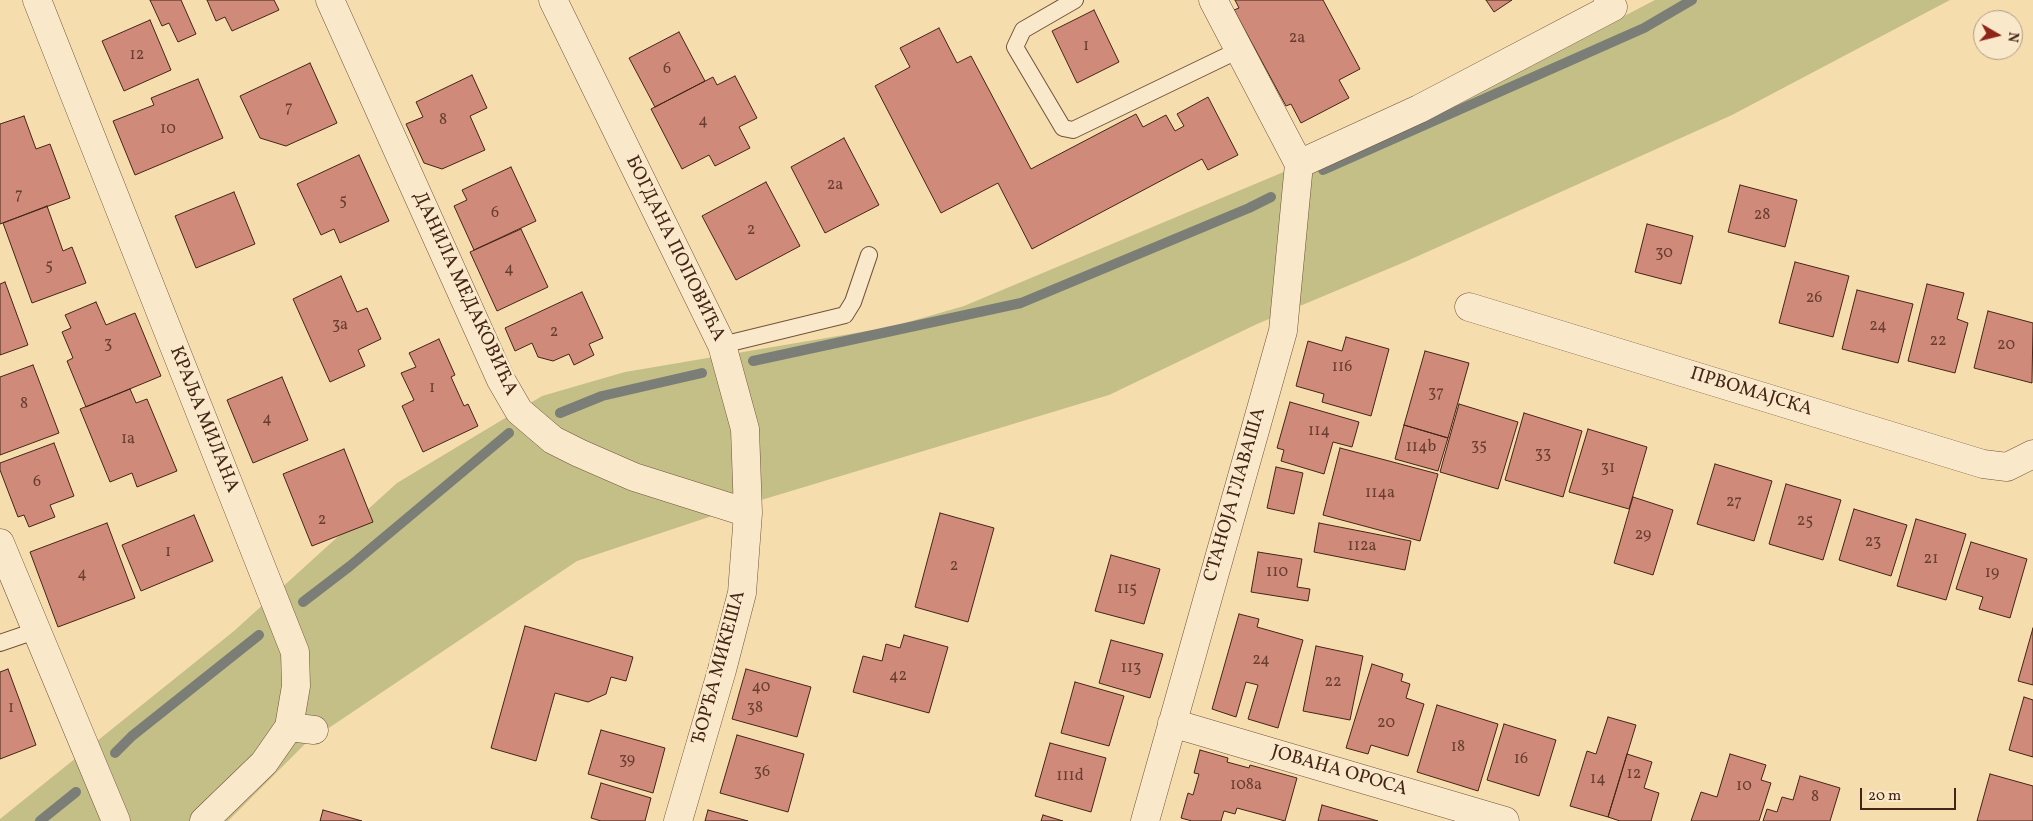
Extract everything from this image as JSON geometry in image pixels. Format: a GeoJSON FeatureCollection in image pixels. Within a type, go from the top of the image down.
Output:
{"type":"FeatureCollection","features":[{"type":"Feature","properties":{"kind":"street","name":"КРАЉА МИЛАНА"},"geometry":{"type":"LineString","coordinates":[[37,0],[295,652],[296,686],[301,728],[204,821]]}},
{"type":"Feature","properties":{"kind":"street","name":"ДАНИЛА МЕДАКОВИЋА"},"geometry":{"type":"LineString","coordinates":[[330,0],[501,380],[519,411],[553,440],[579,453],[634,477],[748,513]]}},
{"type":"Feature","properties":{"kind":"street","name":"БОГДАНА ПОПОВИЋА"},"geometry":{"type":"LineString","coordinates":[[553,0],[722,345],[744,429],[748,513]]}},
{"type":"Feature","properties":{"kind":"street"},"geometry":{"type":"LineString","coordinates":[[1213,0],[1299,164],[1419,109],[1616,2]]}},
{"type":"Feature","properties":{"kind":"street","name":"СТАНОЈА ГЛАВАША"},"geometry":{"type":"LineString","coordinates":[[1145,821],[1283,331],[1299,164]]}},
{"type":"Feature","properties":{"kind":"street","name":"ПРВОМАЈСКА"},"geometry":{"type":"LineString","coordinates":[[1469,307],[1983,464],[2006,467],[2033,454]]}},
{"type":"Feature","properties":{"kind":"street","name":"ЂОРЂА МИКЕША"},"geometry":{"type":"LineString","coordinates":[[678,821],[722,670],[742,593],[748,513]]}},
{"type":"Feature","properties":{"kind":"street"},"geometry":{"type":"LineString","coordinates":[[0,543],[35,631],[116,821]]}},
{"type":"Feature","properties":{"kind":"street","name":"ЈОВАНА ОРОСА"},"geometry":{"type":"LineString","coordinates":[[1172,724],[1505,821]]}},
{"type":"Feature","properties":{"kind":"lane"},"geometry":{"type":"LineString","coordinates":[[1075,0],[1023,30],[1015,47],[1063,128],[1073,130],[1239,50]]}},
{"type":"Feature","properties":{"kind":"lane"},"geometry":{"type":"LineString","coordinates":[[722,345],[845,315],[853,302],[869,255]]}},
{"type":"Feature","properties":{"kind":"lane"},"geometry":{"type":"LineString","coordinates":[[0,643],[35,631]]}},
{"type":"Feature","properties":{"kind":"shaded area"},"geometry":{"type":"Polygon","coordinates":[[[1655,0],[1950,0],[1732,115],[1407,261],[1257,324],[1109,395],[748,504],[577,561],[305,744],[228,821],[0,821],[0,819],[234,631],[397,483],[542,396],[625,372],[891,327],[964,306],[1496,83],[1655,0]]]}},
{"type":"Feature","properties":{"kind":"building"},"geometry":{"type":"Polygon","coordinates":[[[150,0],[181,0],[196,34],[178,42],[169,23],[162,26],[150,0]]]}},
{"type":"Feature","properties":{"kind":"building"},"geometry":{"type":"Polygon","coordinates":[[[207,0],[274,0],[279,10],[232,31],[225,17],[216,21],[207,0]]]}},
{"type":"Feature","properties":{"kind":"building"},"geometry":{"type":"Polygon","coordinates":[[[1235,0],[1323,0],[1360,69],[1339,80],[1349,98],[1301,123],[1291,104],[1286,106],[1234,10],[1239,8],[1235,0]]]}},
{"type":"Feature","properties":{"kind":"building"},"geometry":{"type":"Polygon","coordinates":[[[1486,0],[1512,0],[1494,12],[1486,0]]]}},
{"type":"Feature","properties":{"kind":"building"},"geometry":{"type":"Polygon","coordinates":[[[1094,10],[1119,62],[1077,83],[1052,31],[1094,10]]]}},
{"type":"Feature","properties":{"kind":"building"},"geometry":{"type":"Polygon","coordinates":[[[150,20],[171,70],[124,91],[102,41],[150,20]]]}},
{"type":"Feature","properties":{"kind":"building"},"geometry":{"type":"Polygon","coordinates":[[[939,28],[957,63],[971,56],[1031,169],[1136,114],[1143,127],[1166,115],[1175,131],[1184,126],[1177,114],[1208,97],[1238,155],[1208,170],[1202,159],[1032,249],[998,183],[941,213],[875,86],[910,67],[900,48],[939,28]]]}},
{"type":"Feature","properties":{"kind":"building"},"geometry":{"type":"Polygon","coordinates":[[[679,32],[705,81],[655,107],[629,58],[679,32]]]}},
{"type":"Feature","properties":{"kind":"building"},"geometry":{"type":"Polygon","coordinates":[[[310,63],[337,123],[286,146],[260,138],[240,96],[310,63]]]}},
{"type":"Feature","properties":{"kind":"building"},"geometry":{"type":"Polygon","coordinates":[[[472,75],[487,108],[470,116],[485,150],[442,169],[424,163],[406,124],[423,117],[416,102],[472,75]]]}},
{"type":"Feature","properties":{"kind":"building"},"geometry":{"type":"Polygon","coordinates":[[[735,76],[757,118],[739,127],[750,148],[715,166],[709,155],[682,169],[651,109],[713,77],[717,85],[735,76]]]}},
{"type":"Feature","properties":{"kind":"building"},"geometry":{"type":"Polygon","coordinates":[[[198,79],[223,138],[135,175],[113,121],[154,105],[151,98],[198,79]]]}},
{"type":"Feature","properties":{"kind":"building"},"geometry":{"type":"Polygon","coordinates":[[[24,116],[36,149],[50,144],[70,198],[0,224],[0,124],[24,116]]]}},
{"type":"Feature","properties":{"kind":"building"},"geometry":{"type":"Polygon","coordinates":[[[844,138],[879,205],[825,233],[791,167],[844,138]]]}},
{"type":"Feature","properties":{"kind":"building"},"geometry":{"type":"Polygon","coordinates":[[[359,155],[389,221],[340,243],[334,229],[321,235],[297,184],[359,155]]]}},
{"type":"Feature","properties":{"kind":"building"},"geometry":{"type":"Polygon","coordinates":[[[511,167],[536,221],[474,250],[454,206],[467,200],[462,190],[511,167]]]}},
{"type":"Feature","properties":{"kind":"building"},"geometry":{"type":"Polygon","coordinates":[[[766,182],[800,246],[736,280],[702,216],[766,182]]]}},
{"type":"Feature","properties":{"kind":"building"},"geometry":{"type":"Polygon","coordinates":[[[1740,185],[1797,200],[1785,247],[1728,232],[1740,185]]]}},
{"type":"Feature","properties":{"kind":"building"},"geometry":{"type":"Polygon","coordinates":[[[234,192],[255,244],[196,268],[175,216],[234,192]]]}},
{"type":"Feature","properties":{"kind":"building"},"geometry":{"type":"Polygon","coordinates":[[[47,206],[63,251],[72,247],[86,283],[32,303],[3,223],[47,206]]]}},
{"type":"Feature","properties":{"kind":"building"},"geometry":{"type":"Polygon","coordinates":[[[1647,224],[1693,236],[1681,284],[1635,272],[1647,224]]]}},
{"type":"Feature","properties":{"kind":"building"},"geometry":{"type":"Polygon","coordinates":[[[521,229],[548,287],[497,311],[470,252],[521,229]]]}},
{"type":"Feature","properties":{"kind":"building"},"geometry":{"type":"Polygon","coordinates":[[[1795,262],[1849,276],[1833,337],[1779,323],[1795,262]]]}},
{"type":"Feature","properties":{"kind":"building"},"geometry":{"type":"Polygon","coordinates":[[[341,276],[357,312],[367,308],[381,339],[358,350],[365,366],[330,382],[293,299],[341,276]]]}},
{"type":"Feature","properties":{"kind":"building"},"geometry":{"type":"Polygon","coordinates":[[[5,282],[28,345],[0,355],[0,284],[5,282]]]}},
{"type":"Feature","properties":{"kind":"building"},"geometry":{"type":"Polygon","coordinates":[[[1927,284],[1964,293],[1957,319],[1968,323],[1955,373],[1908,361],[1927,284]]]}},
{"type":"Feature","properties":{"kind":"building"},"geometry":{"type":"Polygon","coordinates":[[[1857,290],[1913,304],[1898,363],[1842,349],[1857,290]]]}},
{"type":"Feature","properties":{"kind":"building"},"geometry":{"type":"Polygon","coordinates":[[[582,292],[603,338],[589,344],[594,355],[574,365],[569,354],[553,361],[538,357],[532,343],[515,351],[505,328],[582,292]]]}},
{"type":"Feature","properties":{"kind":"building"},"geometry":{"type":"Polygon","coordinates":[[[96,302],[106,325],[135,313],[161,376],[86,407],[67,361],[73,358],[62,332],[71,328],[65,315],[96,302]]]}},
{"type":"Feature","properties":{"kind":"building"},"geometry":{"type":"Polygon","coordinates":[[[1988,311],[2033,323],[2032,383],[1974,368],[1988,311]]]}},
{"type":"Feature","properties":{"kind":"building"},"geometry":{"type":"Polygon","coordinates":[[[1346,337],[1389,349],[1371,416],[1322,402],[1324,394],[1296,386],[1308,341],[1342,351],[1346,337]]]}},
{"type":"Feature","properties":{"kind":"building"},"geometry":{"type":"Polygon","coordinates":[[[439,339],[455,375],[451,377],[464,406],[468,404],[478,426],[423,452],[402,406],[414,400],[401,373],[416,367],[409,353],[439,339]]]}},
{"type":"Feature","properties":{"kind":"building"},"geometry":{"type":"Polygon","coordinates":[[[1425,351],[1469,363],[1448,438],[1404,425],[1425,351]]]}},
{"type":"Feature","properties":{"kind":"building"},"geometry":{"type":"Polygon","coordinates":[[[33,365],[59,433],[0,455],[0,377],[33,365]]]}},
{"type":"Feature","properties":{"kind":"building"},"geometry":{"type":"Polygon","coordinates":[[[282,377],[308,440],[253,463],[227,400],[282,377]]]}},
{"type":"Feature","properties":{"kind":"building"},"geometry":{"type":"Polygon","coordinates":[[[130,389],[136,403],[147,399],[177,471],[137,487],[132,473],[110,482],[80,409],[130,389]]]}},
{"type":"Feature","properties":{"kind":"building"},"geometry":{"type":"Polygon","coordinates":[[[1290,402],[1359,422],[1352,447],[1333,442],[1324,474],[1281,461],[1284,450],[1277,448],[1290,402]]]}},
{"type":"Feature","properties":{"kind":"building"},"geometry":{"type":"Polygon","coordinates":[[[1459,404],[1518,422],[1498,489],[1440,472],[1459,404]]]}},
{"type":"Feature","properties":{"kind":"building"},"geometry":{"type":"Polygon","coordinates":[[[1524,413],[1582,431],[1563,497],[1505,480],[1524,413]]]}},
{"type":"Feature","properties":{"kind":"building"},"geometry":{"type":"Polygon","coordinates":[[[1404,425],[1448,438],[1438,471],[1395,459],[1404,425]]]}},
{"type":"Feature","properties":{"kind":"building"},"geometry":{"type":"Polygon","coordinates":[[[1588,429],[1647,447],[1629,509],[1569,492],[1588,429]]]}},
{"type":"Feature","properties":{"kind":"building"},"geometry":{"type":"Polygon","coordinates":[[[54,443],[74,496],[50,505],[55,517],[29,527],[24,515],[18,517],[0,470],[0,463],[54,443]]]}},
{"type":"Feature","properties":{"kind":"building"},"geometry":{"type":"Polygon","coordinates":[[[1340,448],[1438,474],[1420,541],[1323,515],[1340,448]]]}},
{"type":"Feature","properties":{"kind":"building"},"geometry":{"type":"Polygon","coordinates":[[[344,449],[373,522],[312,546],[283,474],[344,449]]]}},
{"type":"Feature","properties":{"kind":"building"},"geometry":{"type":"Polygon","coordinates":[[[1715,464],[1772,481],[1754,541],[1697,524],[1715,464]]]}},
{"type":"Feature","properties":{"kind":"building"},"geometry":{"type":"Polygon","coordinates":[[[1276,467],[1303,473],[1294,514],[1267,508],[1276,467]]]}},
{"type":"Feature","properties":{"kind":"building"},"geometry":{"type":"Polygon","coordinates":[[[1786,484],[1841,500],[1823,560],[1769,544],[1786,484]]]}},
{"type":"Feature","properties":{"kind":"building"},"geometry":{"type":"Polygon","coordinates":[[[1633,497],[1673,510],[1653,575],[1614,563],[1633,497]]]}},
{"type":"Feature","properties":{"kind":"building"},"geometry":{"type":"Polygon","coordinates":[[[1854,509],[1907,525],[1891,576],[1839,560],[1854,509]]]}},
{"type":"Feature","properties":{"kind":"building"},"geometry":{"type":"Polygon","coordinates":[[[940,513],[994,528],[968,622],[915,607],[940,513]]]}},
{"type":"Feature","properties":{"kind":"building"},"geometry":{"type":"Polygon","coordinates":[[[194,515],[213,561],[141,591],[122,545],[194,515]]]}},
{"type":"Feature","properties":{"kind":"building"},"geometry":{"type":"Polygon","coordinates":[[[1916,519],[1966,534],[1946,600],[1897,586],[1916,519]]]}},
{"type":"Feature","properties":{"kind":"building"},"geometry":{"type":"Polygon","coordinates":[[[107,523],[135,598],[58,627],[30,552],[107,523]]]}},
{"type":"Feature","properties":{"kind":"building"},"geometry":{"type":"Polygon","coordinates":[[[1319,523],[1411,541],[1405,570],[1314,552],[1319,523]]]}},
{"type":"Feature","properties":{"kind":"building"},"geometry":{"type":"Polygon","coordinates":[[[1971,542],[2027,559],[2010,618],[1979,609],[1983,597],[1956,589],[1971,542]]]}},
{"type":"Feature","properties":{"kind":"building"},"geometry":{"type":"Polygon","coordinates":[[[1258,552],[1302,559],[1297,587],[1310,589],[1308,601],[1251,592],[1258,552]]]}},
{"type":"Feature","properties":{"kind":"building"},"geometry":{"type":"Polygon","coordinates":[[[1111,555],[1160,569],[1144,624],[1095,611],[1111,555]]]}},
{"type":"Feature","properties":{"kind":"building"},"geometry":{"type":"Polygon","coordinates":[[[1239,614],[1259,619],[1257,627],[1303,640],[1278,728],[1248,719],[1258,685],[1246,682],[1236,717],[1212,709],[1239,614]]]}},
{"type":"Feature","properties":{"kind":"building"},"geometry":{"type":"Polygon","coordinates":[[[525,626],[633,657],[626,681],[611,677],[606,694],[588,702],[555,693],[536,761],[491,748],[525,626]]]}},
{"type":"Feature","properties":{"kind":"building"},"geometry":{"type":"Polygon","coordinates":[[[2033,628],[2033,685],[2018,681],[2033,628]]]}},
{"type":"Feature","properties":{"kind":"building"},"geometry":{"type":"Polygon","coordinates":[[[904,635],[948,647],[929,713],[853,692],[863,656],[882,661],[886,644],[900,648],[904,635]]]}},
{"type":"Feature","properties":{"kind":"building"},"geometry":{"type":"Polygon","coordinates":[[[1111,640],[1163,654],[1150,698],[1099,683],[1111,640]]]}},
{"type":"Feature","properties":{"kind":"building"},"geometry":{"type":"Polygon","coordinates":[[[1316,646],[1363,656],[1350,720],[1303,711],[1316,646]]]}},
{"type":"Feature","properties":{"kind":"building"},"geometry":{"type":"Polygon","coordinates":[[[1372,664],[1403,674],[1401,681],[1410,684],[1406,698],[1424,704],[1408,756],[1371,745],[1368,754],[1346,748],[1372,664]]]}},
{"type":"Feature","properties":{"kind":"building"},"geometry":{"type":"Polygon","coordinates":[[[8,669],[36,745],[0,759],[0,672],[8,669]]]}},
{"type":"Feature","properties":{"kind":"building"},"geometry":{"type":"Polygon","coordinates":[[[746,669],[811,687],[797,737],[732,719],[746,669]]]}},
{"type":"Feature","properties":{"kind":"building"},"geometry":{"type":"Polygon","coordinates":[[[1075,682],[1124,696],[1109,746],[1061,733],[1075,682]]]}},
{"type":"Feature","properties":{"kind":"building"},"geometry":{"type":"Polygon","coordinates":[[[2024,697],[2033,700],[2033,757],[2009,750],[2024,697]]]}},
{"type":"Feature","properties":{"kind":"building"},"geometry":{"type":"Polygon","coordinates":[[[1437,705],[1498,724],[1478,791],[1417,772],[1437,705]]]}},
{"type":"Feature","properties":{"kind":"building"},"geometry":{"type":"Polygon","coordinates":[[[1608,717],[1636,725],[1608,817],[1570,806],[1587,751],[1596,754],[1608,717]]]}},
{"type":"Feature","properties":{"kind":"building"},"geometry":{"type":"Polygon","coordinates":[[[1504,724],[1556,740],[1539,796],[1487,780],[1504,724]]]}},
{"type":"Feature","properties":{"kind":"building"},"geometry":{"type":"Polygon","coordinates":[[[601,730],[665,748],[653,793],[588,774],[601,730]]]}},
{"type":"Feature","properties":{"kind":"building"},"geometry":{"type":"Polygon","coordinates":[[[737,735],[804,754],[788,812],[720,793],[737,735]]]}},
{"type":"Feature","properties":{"kind":"building"},"geometry":{"type":"Polygon","coordinates":[[[1050,743],[1106,758],[1091,812],[1035,796],[1050,743]]]}},
{"type":"Feature","properties":{"kind":"building"},"geometry":{"type":"Polygon","coordinates":[[[1200,750],[1228,758],[1227,762],[1249,768],[1250,765],[1297,778],[1285,821],[1237,808],[1235,814],[1224,811],[1221,821],[1192,821],[1181,818],[1188,793],[1193,795],[1199,774],[1194,773],[1200,750]]]}},
{"type":"Feature","properties":{"kind":"building"},"geometry":{"type":"Polygon","coordinates":[[[1627,754],[1652,762],[1644,788],[1659,793],[1651,821],[1620,821],[1608,817],[1627,754]]]}},
{"type":"Feature","properties":{"kind":"building"},"geometry":{"type":"Polygon","coordinates":[[[1730,754],[1766,765],[1761,780],[1771,783],[1759,821],[1691,821],[1701,792],[1717,797],[1730,754]]]}},
{"type":"Feature","properties":{"kind":"building"},"geometry":{"type":"Polygon","coordinates":[[[1990,774],[2033,786],[2033,821],[1977,821],[1990,774]]]}},
{"type":"Feature","properties":{"kind":"building"},"geometry":{"type":"Polygon","coordinates":[[[1800,776],[1840,788],[1830,821],[1763,821],[1767,809],[1777,812],[1782,797],[1793,800],[1800,776]]]}},
{"type":"Feature","properties":{"kind":"building"},"geometry":{"type":"Polygon","coordinates":[[[601,783],[651,798],[645,821],[601,821],[591,818],[601,783]]]}},
{"type":"Feature","properties":{"kind":"building"},"geometry":{"type":"Polygon","coordinates":[[[1322,805],[1378,821],[1318,821],[1322,805]]]}},
{"type":"Feature","properties":{"kind":"building"},"geometry":{"type":"Polygon","coordinates":[[[323,810],[362,821],[320,821],[323,810]]]}},
{"type":"Feature","properties":{"kind":"building"},"geometry":{"type":"Polygon","coordinates":[[[708,810],[748,821],[705,821],[708,810]]]}},
{"type":"Feature","properties":{"kind":"building"},"geometry":{"type":"Polygon","coordinates":[[[1043,815],[1063,821],[1041,821],[1043,815]]]}},
{"type":"Feature","properties":{"kind":"waterway"},"geometry":{"type":"LineString","coordinates":[[1323,170],[1644,28],[1692,0]]}},
{"type":"Feature","properties":{"kind":"waterway"},"geometry":{"type":"LineString","coordinates":[[753,361],[1021,303],[1249,208],[1271,197]]}},
{"type":"Feature","properties":{"kind":"waterway"},"geometry":{"type":"LineString","coordinates":[[560,413],[602,396],[702,373]]}},
{"type":"Feature","properties":{"kind":"waterway"},"geometry":{"type":"LineString","coordinates":[[303,602],[350,566],[509,433]]}},
{"type":"Feature","properties":{"kind":"waterway"},"geometry":{"type":"LineString","coordinates":[[115,753],[132,736],[259,635]]}},
{"type":"Feature","properties":{"kind":"waterway"},"geometry":{"type":"LineString","coordinates":[[40,821],[76,792]]}}]}
